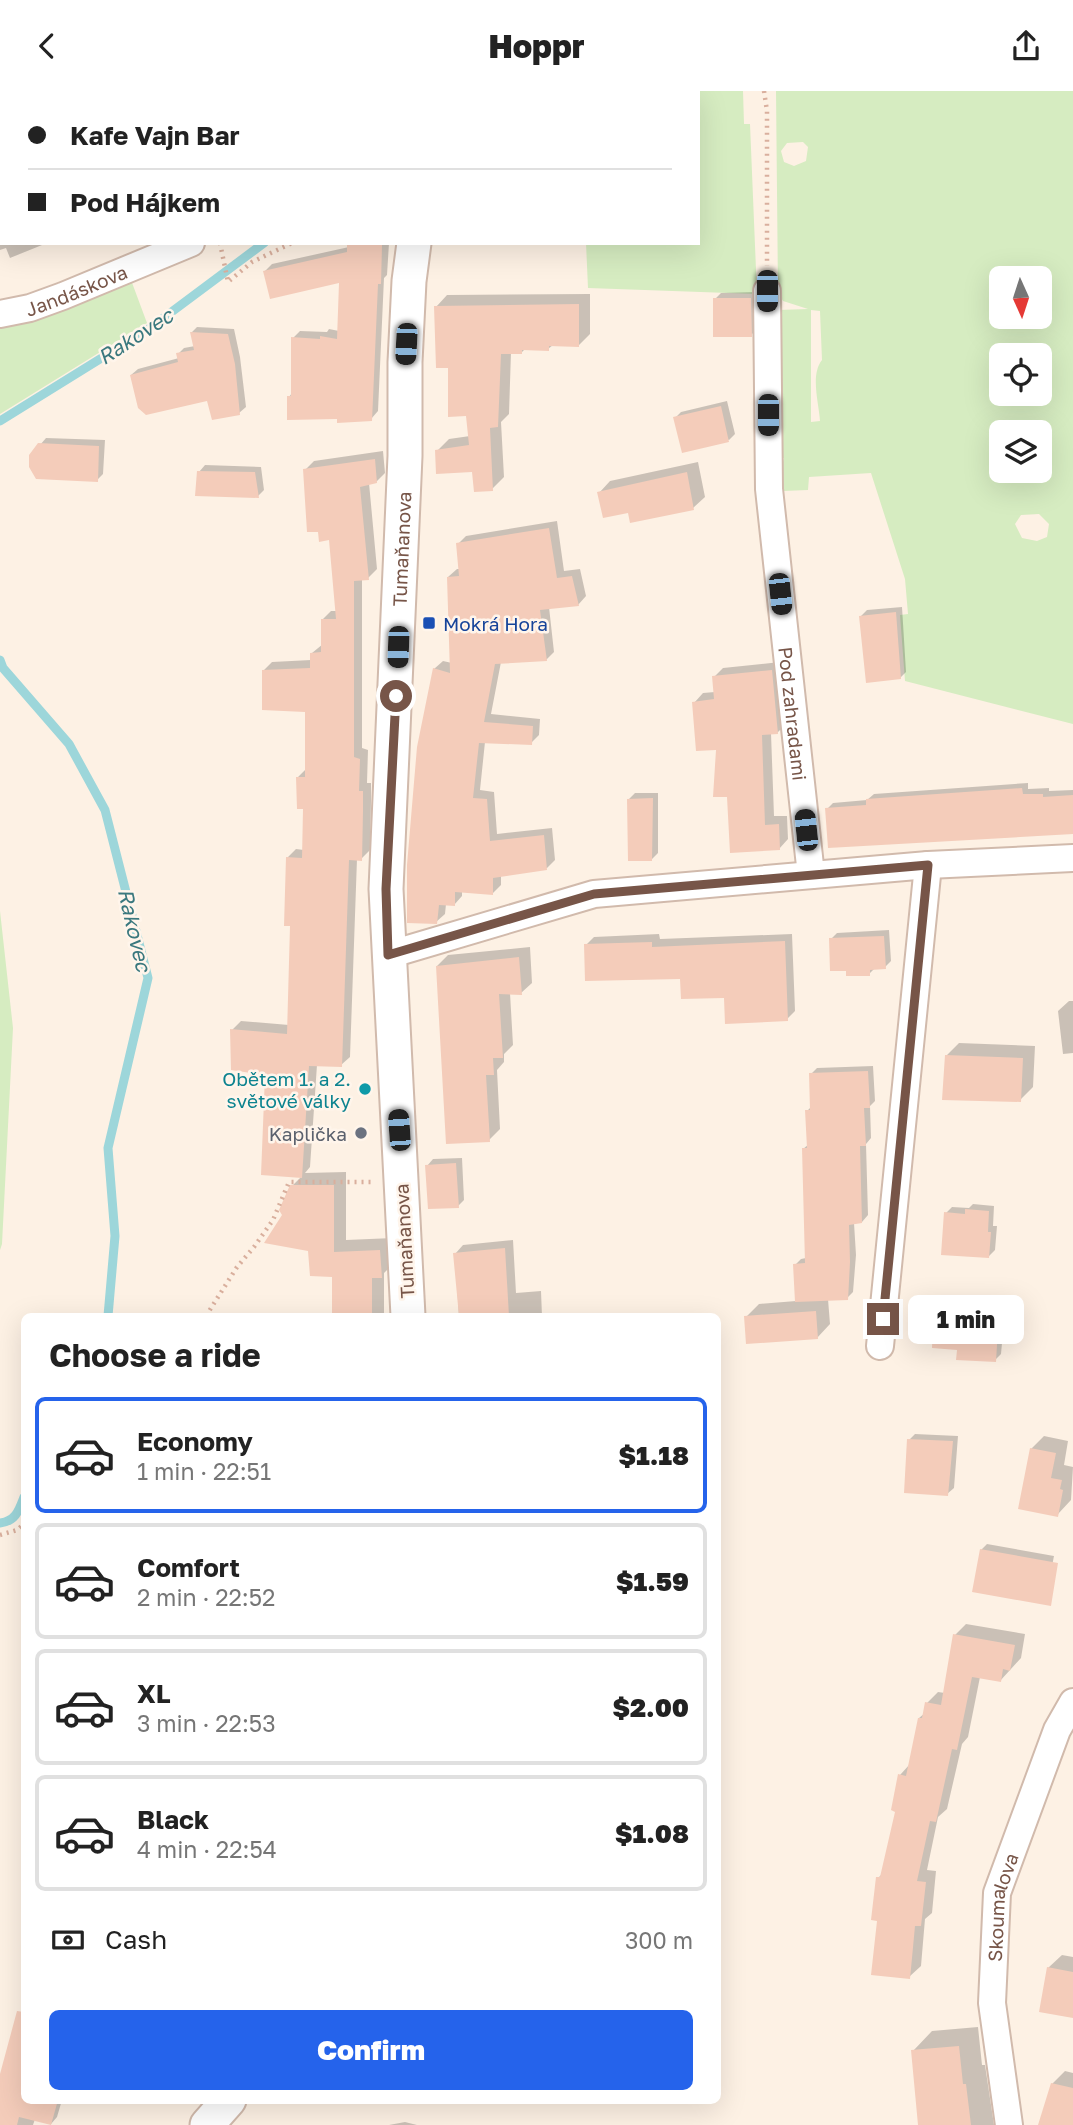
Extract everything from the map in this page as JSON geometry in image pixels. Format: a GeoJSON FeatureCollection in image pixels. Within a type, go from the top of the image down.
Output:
{"type":"FeatureCollection","features":[{"type":"Feature","properties":{"kind":"street","name":"Jandáskova"},"geometry":{"type":"LineString","coordinates":[[0,314],[30,308],[63,296],[186,245]]}},
{"type":"Feature","properties":{"kind":"street","name":"Tumaňanova"},"geometry":{"type":"LineString","coordinates":[[408,1313],[386,889],[405,456],[405,362],[414,245]]}},
{"type":"Feature","properties":{"kind":"street","name":"Pod zahradami"},"geometry":{"type":"LineString","coordinates":[[767,291],[769,489],[811,875]]}},
{"type":"Feature","properties":{"kind":"street"},"geometry":{"type":"LineString","coordinates":[[388,955],[594,894],[928,865],[1073,857]]}},
{"type":"Feature","properties":{"kind":"street"},"geometry":{"type":"LineString","coordinates":[[880,1346],[928,865]]}},
{"type":"Feature","properties":{"kind":"street","name":"Skoumalova"},"geometry":{"type":"LineString","coordinates":[[1009,2125],[992,2003],[997,1893],[1058,1730],[1073,1702]]}},
{"type":"Feature","properties":{"kind":"street"},"geometry":{"type":"LineString","coordinates":[[206,2125],[225,2104]]}},
{"type":"Feature","properties":{"kind":"path"},"geometry":{"type":"LineString","coordinates":[[764,91],[767,125],[767,291]]}},
{"type":"Feature","properties":{"kind":"path"},"geometry":{"type":"LineString","coordinates":[[220,245],[228,282],[253,262],[288,245]]}},
{"type":"Feature","properties":{"kind":"path"},"geometry":{"type":"LineString","coordinates":[[208,1313],[237,1267],[273,1220],[289,1182],[402,1181]]}},
{"type":"Feature","properties":{"kind":"path"},"geometry":{"type":"LineString","coordinates":[[0,1535],[21,1527]]}},
{"type":"Feature","properties":{"kind":"green space"},"geometry":{"type":"Polygon","coordinates":[[[700,91],[743,91],[744,124],[750,124],[757,294],[588,288],[586,245],[700,245],[700,91]]]}},
{"type":"Feature","properties":{"kind":"green space"},"geometry":{"type":"Polygon","coordinates":[[[776,91],[1073,91],[1073,724],[905,681],[900,615],[908,614],[905,579],[871,473],[809,477],[808,490],[783,491],[784,458],[779,458],[778,310],[808,309],[783,301],[778,292],[776,91]],[[803,142],[787,143],[781,151],[784,162],[794,166],[806,161],[808,147],[803,142]],[[811,310],[811,422],[820,421],[816,373],[822,360],[820,311],[811,310]],[[1039,514],[1021,515],[1015,524],[1022,538],[1037,541],[1047,537],[1049,524],[1039,514]]]}},
{"type":"Feature","properties":{"kind":"green space"},"geometry":{"type":"Polygon","coordinates":[[[131,280],[147,323],[0,414],[0,325],[131,280]]]}},
{"type":"Feature","properties":{"kind":"green space"},"geometry":{"type":"Polygon","coordinates":[[[0,911],[13,1028],[0,1250],[0,911]]]}},
{"type":"Feature","properties":{"kind":"building"},"geometry":{"type":"Polygon","coordinates":[[[347,245],[382,245],[372,421],[337,423],[337,419],[287,420],[287,396],[291,396],[291,337],[320,339],[320,336],[337,339],[339,283],[270,299],[263,271],[347,252],[347,245]]]}},
{"type":"Feature","properties":{"kind":"building"},"geometry":{"type":"Polygon","coordinates":[[[713,298],[751,298],[752,337],[713,337],[713,298]]]}},
{"type":"Feature","properties":{"kind":"building"},"geometry":{"type":"Polygon","coordinates":[[[579,304],[579,347],[549,346],[549,351],[522,350],[522,354],[501,354],[498,427],[490,428],[493,491],[474,492],[472,472],[436,474],[435,450],[469,445],[466,416],[448,417],[448,368],[436,368],[434,306],[579,304]]]}},
{"type":"Feature","properties":{"kind":"building"},"geometry":{"type":"Polygon","coordinates":[[[190,332],[228,334],[235,364],[240,415],[212,420],[207,401],[146,415],[138,408],[130,375],[178,362],[176,353],[194,350],[190,332]]]}},
{"type":"Feature","properties":{"kind":"building"},"geometry":{"type":"Polygon","coordinates":[[[721,406],[729,442],[682,453],[673,417],[721,406]]]}},
{"type":"Feature","properties":{"kind":"building"},"geometry":{"type":"Polygon","coordinates":[[[38,443],[99,446],[98,482],[36,479],[29,467],[29,455],[38,443]]]}},
{"type":"Feature","properties":{"kind":"building"},"geometry":{"type":"Polygon","coordinates":[[[375,459],[377,483],[360,487],[369,580],[354,581],[354,757],[360,759],[359,791],[363,791],[362,861],[349,860],[342,1067],[309,1066],[302,1178],[261,1175],[265,1075],[231,1070],[230,1029],[287,1034],[290,926],[284,926],[286,857],[302,858],[303,809],[297,809],[296,777],[305,777],[305,712],[262,710],[262,670],[310,668],[310,653],[321,652],[321,619],[336,619],[329,540],[319,542],[318,532],[307,532],[303,469],[375,459]]]}},
{"type":"Feature","properties":{"kind":"building"},"geometry":{"type":"Polygon","coordinates":[[[197,471],[255,472],[259,498],[195,496],[197,471]]]}},
{"type":"Feature","properties":{"kind":"building"},"geometry":{"type":"Polygon","coordinates":[[[687,472],[694,510],[630,523],[628,513],[603,518],[597,492],[687,472]]]}},
{"type":"Feature","properties":{"kind":"building"},"geometry":{"type":"Polygon","coordinates":[[[549,528],[557,578],[572,576],[579,606],[540,610],[547,661],[495,664],[484,722],[533,726],[532,745],[479,743],[473,798],[487,799],[490,841],[544,835],[547,870],[493,878],[493,895],[455,892],[455,906],[439,905],[437,924],[407,923],[407,865],[417,747],[433,668],[450,673],[447,577],[459,576],[456,543],[549,528]]]}},
{"type":"Feature","properties":{"kind":"building"},"geometry":{"type":"Polygon","coordinates":[[[896,612],[901,679],[866,683],[859,616],[896,612]]]}},
{"type":"Feature","properties":{"kind":"building"},"geometry":{"type":"Polygon","coordinates":[[[772,670],[778,734],[762,735],[765,825],[779,824],[780,850],[730,853],[727,797],[713,797],[716,750],[696,751],[692,702],[714,699],[712,676],[772,670]]]}},
{"type":"Feature","properties":{"kind":"building"},"geometry":{"type":"Polygon","coordinates":[[[1022,788],[1023,794],[1043,794],[1043,797],[1073,795],[1073,834],[828,848],[825,808],[866,805],[866,799],[1022,788]]]}},
{"type":"Feature","properties":{"kind":"building"},"geometry":{"type":"Polygon","coordinates":[[[653,798],[652,861],[628,861],[627,799],[653,798]]]}},
{"type":"Feature","properties":{"kind":"building"},"geometry":{"type":"Polygon","coordinates":[[[884,936],[886,969],[870,970],[870,976],[846,976],[846,971],[830,971],[829,938],[884,936]]]}},
{"type":"Feature","properties":{"kind":"building"},"geometry":{"type":"Polygon","coordinates":[[[785,941],[788,1021],[725,1024],[724,998],[681,999],[680,979],[585,981],[584,944],[652,942],[652,947],[785,941]]]}},
{"type":"Feature","properties":{"kind":"building"},"geometry":{"type":"Polygon","coordinates":[[[519,957],[522,995],[499,994],[503,1058],[493,1058],[494,1075],[486,1075],[490,1142],[446,1144],[436,966],[519,957]]]}},
{"type":"Feature","properties":{"kind":"building"},"geometry":{"type":"Polygon","coordinates":[[[945,1055],[1023,1058],[1021,1102],[942,1100],[945,1055]]]}},
{"type":"Feature","properties":{"kind":"building"},"geometry":{"type":"Polygon","coordinates":[[[868,1071],[870,1108],[864,1108],[866,1146],[860,1146],[862,1223],[849,1225],[848,1300],[795,1302],[793,1264],[805,1263],[802,1148],[807,1148],[805,1110],[810,1110],[809,1073],[868,1071]]]}},
{"type":"Feature","properties":{"kind":"building"},"geometry":{"type":"Polygon","coordinates":[[[456,1163],[459,1208],[428,1209],[425,1165],[456,1163]]]}},
{"type":"Feature","properties":{"kind":"building"},"geometry":{"type":"Polygon","coordinates":[[[290,1185],[334,1185],[334,1252],[380,1250],[382,1278],[372,1278],[372,1313],[332,1313],[332,1277],[310,1276],[308,1251],[264,1243],[282,1215],[279,1210],[290,1185]]]}},
{"type":"Feature","properties":{"kind":"building"},"geometry":{"type":"Polygon","coordinates":[[[965,1209],[989,1211],[989,1258],[941,1255],[944,1212],[965,1214],[965,1209]]]}},
{"type":"Feature","properties":{"kind":"building"},"geometry":{"type":"Polygon","coordinates":[[[505,1248],[509,1313],[459,1313],[453,1253],[505,1248]]]}},
{"type":"Feature","properties":{"kind":"building"},"geometry":{"type":"Polygon","coordinates":[[[934,1303],[966,1305],[967,1325],[998,1327],[996,1362],[956,1360],[957,1350],[932,1348],[934,1303]]]}},
{"type":"Feature","properties":{"kind":"building"},"geometry":{"type":"Polygon","coordinates":[[[816,1311],[818,1339],[746,1344],[744,1316],[816,1311]]]}},
{"type":"Feature","properties":{"kind":"building"},"geometry":{"type":"Polygon","coordinates":[[[907,1439],[953,1441],[948,1496],[904,1493],[907,1439]]]}},
{"type":"Feature","properties":{"kind":"building"},"geometry":{"type":"Polygon","coordinates":[[[1030,1448],[1056,1453],[1051,1478],[1062,1480],[1060,1489],[1063,1490],[1058,1517],[1018,1509],[1030,1448]]]}},
{"type":"Feature","properties":{"kind":"building"},"geometry":{"type":"Polygon","coordinates":[[[980,1549],[1058,1563],[1051,1606],[972,1592],[980,1549]]]}},
{"type":"Feature","properties":{"kind":"building"},"geometry":{"type":"Polygon","coordinates":[[[953,1634],[1015,1645],[1010,1671],[1003,1669],[1001,1682],[972,1677],[957,1750],[952,1749],[936,1822],[930,1821],[917,1881],[926,1882],[921,1926],[915,1926],[910,1979],[871,1975],[877,1921],[871,1920],[876,1877],[880,1877],[895,1812],[891,1810],[898,1774],[906,1776],[918,1718],[922,1718],[925,1702],[941,1705],[953,1634]]]}},
{"type":"Feature","properties":{"kind":"building"},"geometry":{"type":"Polygon","coordinates":[[[1047,1967],[1073,1972],[1073,2018],[1039,2012],[1047,1967]]]}},
{"type":"Feature","properties":{"kind":"building"},"geometry":{"type":"Polygon","coordinates":[[[17,2011],[21,2012],[21,2104],[57,2104],[51,2125],[19,2117],[17,2125],[0,2125],[0,2074],[17,2011]]]}},
{"type":"Feature","properties":{"kind":"building"},"geometry":{"type":"Polygon","coordinates":[[[959,2046],[971,2125],[918,2125],[911,2050],[959,2046]]]}},
{"type":"Feature","properties":{"kind":"building"},"geometry":{"type":"Polygon","coordinates":[[[1051,2083],[1073,2088],[1073,2125],[1038,2125],[1051,2083]]]}},
{"type":"Feature","properties":{"kind":"waterway","name":"Rakovec"},"geometry":{"type":"LineString","coordinates":[[0,421],[150,328],[261,245]]}},
{"type":"Feature","properties":{"kind":"waterway","name":"Rakovec"},"geometry":{"type":"LineString","coordinates":[[0,660],[3,668],[69,744],[105,810],[148,978],[108,1148],[115,1236],[108,1313]]}},
{"type":"Feature","properties":{"kind":"waterway","name":"Rakovec"},"geometry":{"type":"LineString","coordinates":[[0,1523],[13,1517],[21,1504]]}},
{"type":"Feature","properties":{"kind":"place","name":"Mokrá Hora"},"geometry":{"type":"Point","coordinates":[429,623]}},
{"type":"Feature","properties":{"kind":"place","name":"Obětem 1. a 2. světové války"},"geometry":{"type":"Point","coordinates":[365,1089]}},
{"type":"Feature","properties":{"kind":"place","name":"Kaplička"},"geometry":{"type":"Point","coordinates":[361,1133]}},
{"type":"Feature","properties":{"kind":"route"},"geometry":{"type":"LineString","coordinates":[[396,696],[386,889],[388,955],[594,894],[928,865],[883,1319]]}}]}
